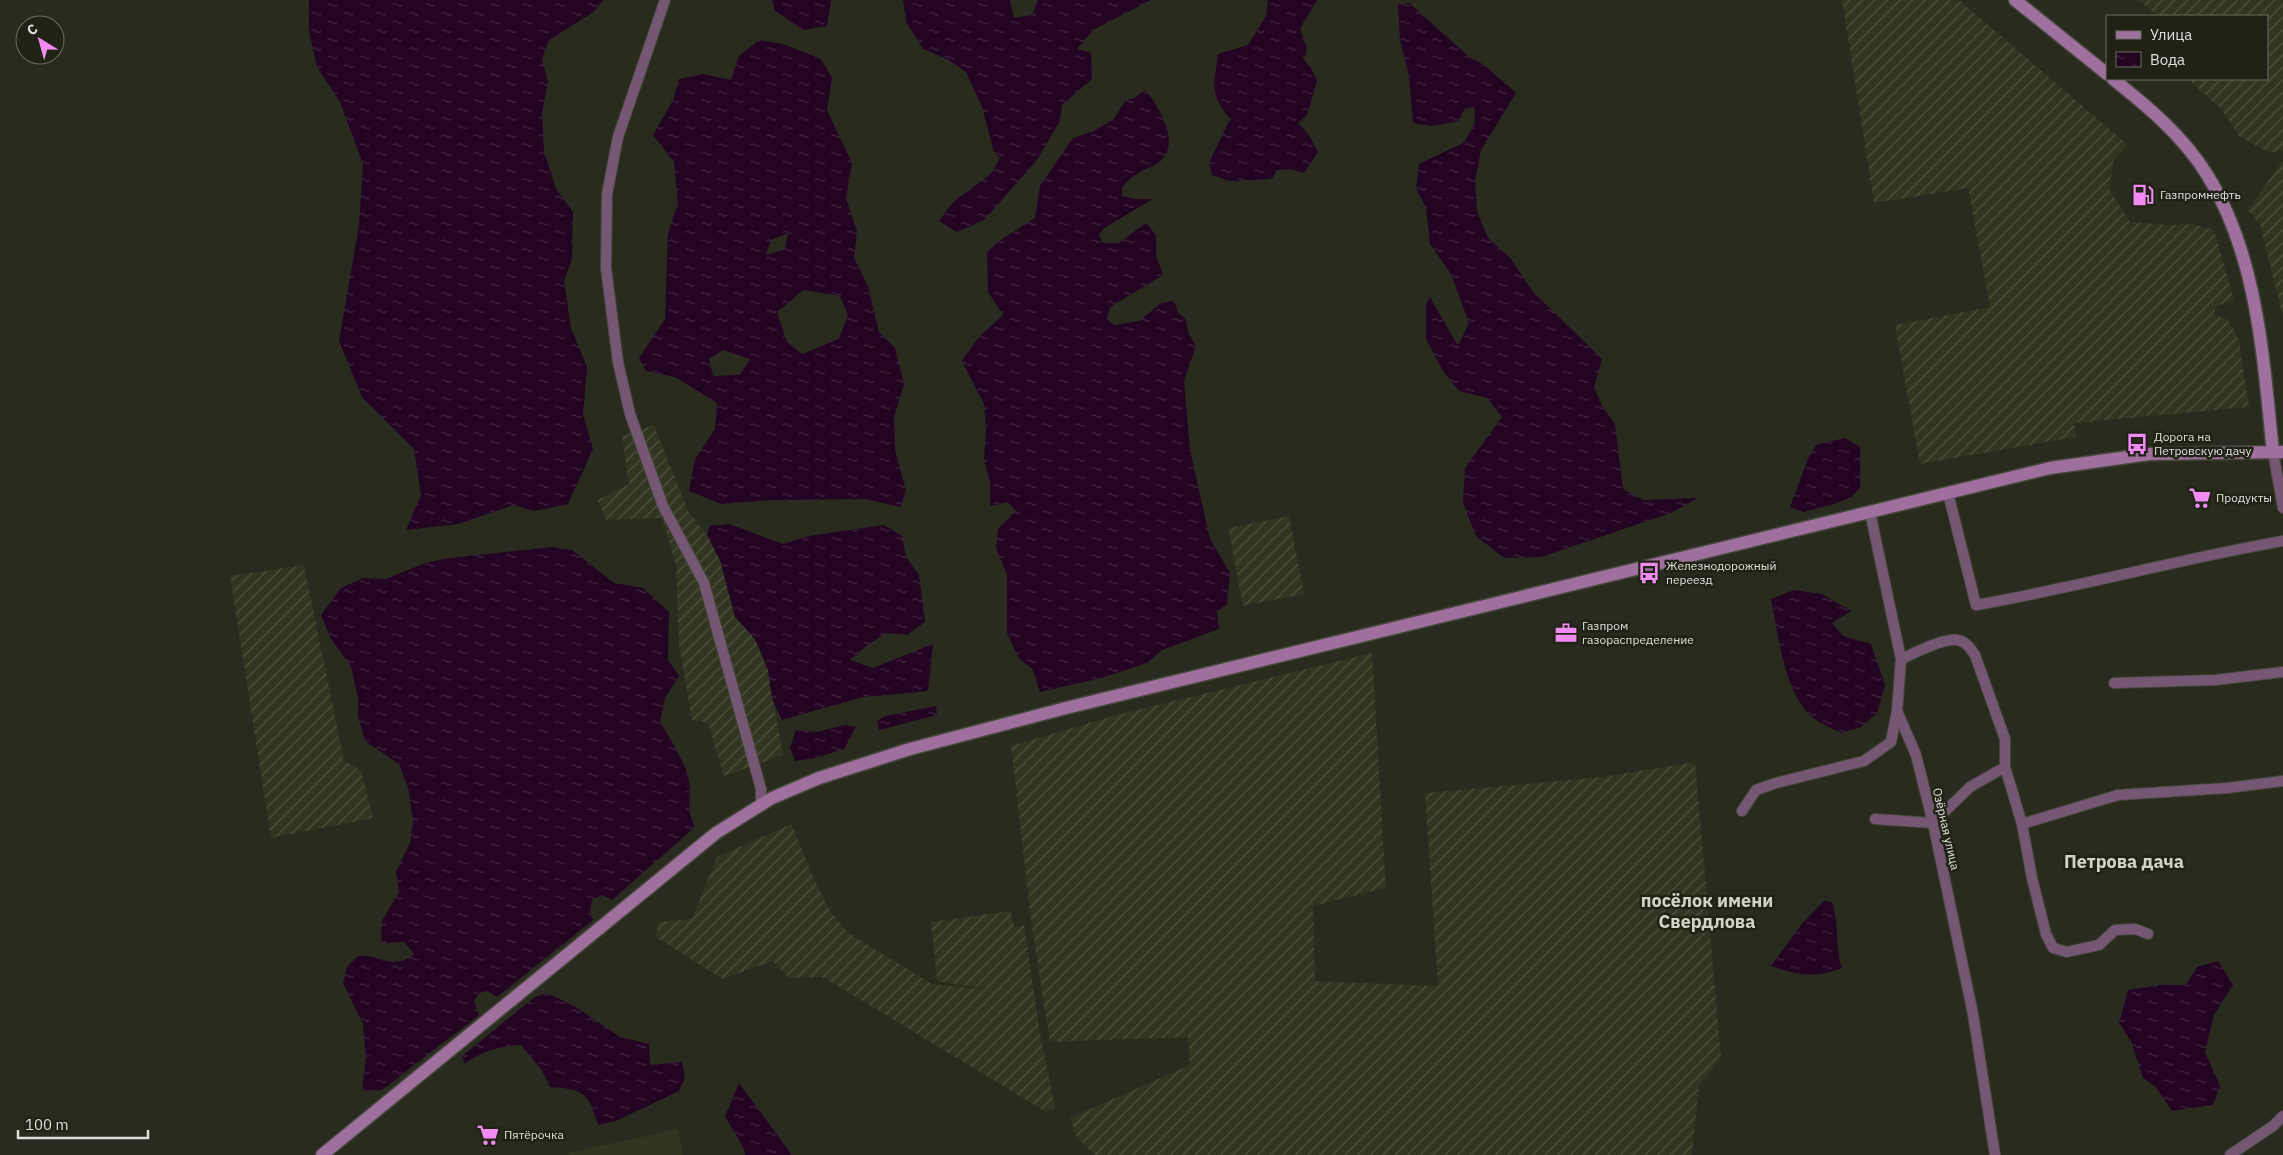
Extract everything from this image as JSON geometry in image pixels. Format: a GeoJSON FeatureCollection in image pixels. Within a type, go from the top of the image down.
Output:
{"type":"FeatureCollection","features":[{"type":"Feature","properties":{"kind":"main road"},"geometry":{"type":"LineString","coordinates":[[2015,0],[2106,73]]}},
{"type":"Feature","properties":{"kind":"main road"},"geometry":{"type":"LineString","coordinates":[[322,1155],[716,833],[761,803],[819,778],[1002,724],[2050,468],[2143,455],[2278,452],[2249,275],[2229,215],[2206,172],[2175,134],[2148,107],[2114,80]]}},
{"type":"Feature","properties":{"kind":"street"},"geometry":{"type":"LineString","coordinates":[[665,0],[618,138],[607,194],[606,268],[618,362],[630,414],[663,506],[704,583],[761,789],[761,803]]}},
{"type":"Feature","properties":{"kind":"street"},"geometry":{"type":"LineString","coordinates":[[2278,452],[2283,508]]}},
{"type":"Feature","properties":{"kind":"street"},"geometry":{"type":"LineString","coordinates":[[1948,493],[1976,605],[2057,591],[2166,564],[2283,541]]}},
{"type":"Feature","properties":{"kind":"street","name":"Озёрная улица"},"geometry":{"type":"LineString","coordinates":[[1870,512],[1900,659],[1897,711],[1916,755],[1933,823],[1974,1014],[1995,1155]]}},
{"type":"Feature","properties":{"kind":"street"},"geometry":{"type":"LineString","coordinates":[[1900,659],[1949,640],[1959,640],[1968,645],[1975,654],[2005,739],[2006,767],[2022,824],[2032,878],[2046,934],[2053,948],[2067,952],[2099,945],[2115,930],[2135,929],[2148,934]]}},
{"type":"Feature","properties":{"kind":"street"},"geometry":{"type":"LineString","coordinates":[[2114,683],[2215,680],[2283,672]]}},
{"type":"Feature","properties":{"kind":"street"},"geometry":{"type":"LineString","coordinates":[[1742,811],[1756,790],[1776,783],[1864,761],[1891,742],[1897,711]]}},
{"type":"Feature","properties":{"kind":"street"},"geometry":{"type":"LineString","coordinates":[[1875,819],[1933,823],[1970,787],[2006,767]]}},
{"type":"Feature","properties":{"kind":"street"},"geometry":{"type":"LineString","coordinates":[[2022,824],[2118,795],[2227,788],[2283,781]]}},
{"type":"Feature","properties":{"kind":"street"},"geometry":{"type":"LineString","coordinates":[[2230,1155],[2273,1126],[2283,1116]]}},
{"type":"Feature","properties":{"kind":"shaded area"},"geometry":{"type":"Polygon","coordinates":[[[1842,0],[1959,0],[2128,145],[2114,160],[2109,189],[2130,222],[2169,225],[2192,224],[2214,230],[2234,300],[2216,306],[2214,315],[2227,319],[2239,340],[2249,407],[2074,423],[2076,437],[1920,464],[1895,325],[1990,307],[1968,188],[1874,203],[1842,0]]]}},
{"type":"Feature","properties":{"kind":"shaded area"},"geometry":{"type":"Polygon","coordinates":[[[2137,0],[2283,0],[2283,150],[2270,153],[2239,136],[2221,109],[2189,80],[2268,80],[2268,15],[2156,14],[2137,0]]]}},
{"type":"Feature","properties":{"kind":"shaded area"},"geometry":{"type":"Polygon","coordinates":[[[2283,160],[2283,317],[2260,225],[2248,210],[2283,160]]]}},
{"type":"Feature","properties":{"kind":"shaded area"},"geometry":{"type":"Polygon","coordinates":[[[654,425],[688,511],[707,535],[720,560],[735,617],[755,639],[768,670],[783,755],[724,776],[708,723],[692,720],[679,645],[676,566],[662,518],[606,520],[598,500],[629,484],[622,436],[654,425]]]}},
{"type":"Feature","properties":{"kind":"shaded area"},"geometry":{"type":"Polygon","coordinates":[[[1289,516],[1304,594],[1243,606],[1228,528],[1289,516]]]}},
{"type":"Feature","properties":{"kind":"shaded area"},"geometry":{"type":"Polygon","coordinates":[[[304,565],[344,761],[361,770],[373,818],[271,838],[230,576],[304,565]]]}},
{"type":"Feature","properties":{"kind":"shaded area"},"geometry":{"type":"Polygon","coordinates":[[[1372,653],[1386,888],[1313,906],[1315,981],[1438,986],[1425,793],[1603,777],[1695,762],[1721,1058],[1699,1086],[1692,1155],[1095,1155],[1077,1138],[1070,1118],[1190,1065],[1188,1037],[1050,1042],[1032,928],[1011,746],[1116,715],[1372,653]]]}},
{"type":"Feature","properties":{"kind":"shaded area"},"geometry":{"type":"Polygon","coordinates":[[[792,824],[812,875],[830,911],[847,932],[932,984],[991,990],[937,981],[931,922],[1011,911],[1014,927],[1024,925],[1040,1033],[1055,1108],[1044,1111],[823,977],[789,978],[773,961],[722,979],[656,937],[658,922],[692,919],[717,857],[792,824]]]}},
{"type":"Feature","properties":{"kind":"shaded area"},"geometry":{"type":"Polygon","coordinates":[[[678,1129],[683,1155],[568,1155],[572,1152],[678,1129]]]}},
{"type":"Feature","properties":{"kind":"water"},"geometry":{"type":"Polygon","coordinates":[[[309,0],[604,0],[592,13],[549,40],[542,59],[548,82],[542,113],[544,151],[556,189],[573,212],[572,259],[564,281],[571,328],[587,367],[583,414],[593,449],[568,504],[534,511],[514,505],[458,524],[406,530],[421,495],[414,449],[362,397],[339,341],[359,225],[363,164],[340,102],[317,67],[309,31],[309,0]]]}},
{"type":"Feature","properties":{"kind":"water"},"geometry":{"type":"Polygon","coordinates":[[[772,0],[831,0],[827,26],[804,30],[775,11],[772,0]]]}},
{"type":"Feature","properties":{"kind":"water"},"geometry":{"type":"Polygon","coordinates":[[[903,0],[1010,0],[1014,18],[1032,15],[1038,0],[1151,0],[1093,30],[1077,49],[1091,53],[1092,79],[1062,105],[1060,121],[1037,160],[984,220],[957,232],[939,221],[953,202],[991,174],[1000,158],[994,152],[982,107],[966,72],[949,60],[923,49],[906,22],[903,0]]]}},
{"type":"Feature","properties":{"kind":"water"},"geometry":{"type":"Polygon","coordinates":[[[1268,0],[1317,0],[1300,29],[1307,48],[1304,60],[1311,68],[1317,81],[1307,115],[1298,123],[1309,135],[1318,152],[1304,173],[1290,169],[1277,170],[1272,179],[1230,181],[1212,175],[1209,163],[1230,119],[1223,110],[1216,95],[1215,74],[1218,54],[1248,45],[1266,16],[1268,0]]]}},
{"type":"Feature","properties":{"kind":"water"},"geometry":{"type":"Polygon","coordinates":[[[1409,3],[1467,55],[1484,65],[1516,93],[1481,150],[1475,181],[1477,211],[1488,238],[1511,259],[1533,292],[1602,359],[1594,387],[1602,406],[1615,424],[1623,489],[1643,500],[1698,498],[1671,513],[1541,557],[1504,558],[1476,536],[1463,502],[1465,468],[1502,417],[1487,398],[1459,391],[1443,371],[1426,339],[1426,305],[1430,297],[1458,346],[1469,323],[1451,274],[1430,244],[1426,208],[1416,188],[1419,164],[1465,142],[1475,122],[1474,106],[1463,111],[1459,121],[1432,126],[1413,123],[1409,76],[1400,40],[1398,4],[1409,3]]]}},
{"type":"Feature","properties":{"kind":"water"},"geometry":{"type":"Polygon","coordinates":[[[759,40],[783,44],[821,59],[832,78],[827,110],[852,163],[846,199],[857,231],[854,258],[868,287],[879,332],[895,348],[904,384],[894,417],[895,450],[906,490],[901,507],[865,499],[773,500],[721,504],[689,491],[695,459],[715,429],[717,403],[675,377],[646,371],[639,358],[665,319],[668,233],[678,203],[674,162],[653,135],[673,100],[679,79],[703,74],[731,80],[739,56],[759,40]],[[788,233],[771,240],[766,255],[785,249],[788,233]],[[804,290],[777,312],[787,342],[802,354],[839,339],[848,315],[840,296],[804,290]],[[723,350],[709,359],[713,376],[740,375],[750,359],[723,350]]]}},
{"type":"Feature","properties":{"kind":"water"},"geometry":{"type":"Polygon","coordinates":[[[1145,90],[1162,115],[1169,136],[1168,146],[1165,155],[1158,163],[1139,172],[1122,187],[1122,196],[1135,199],[1153,199],[1104,228],[1099,235],[1103,243],[1119,243],[1146,223],[1156,235],[1156,255],[1163,275],[1110,307],[1107,319],[1114,325],[1139,321],[1160,304],[1174,300],[1178,313],[1185,318],[1189,334],[1196,346],[1184,381],[1190,450],[1210,539],[1230,573],[1227,605],[1217,611],[1219,629],[1162,650],[1147,663],[1101,678],[1040,692],[1033,670],[1018,657],[1007,633],[1007,575],[996,548],[998,529],[1016,511],[1008,502],[990,506],[990,483],[984,459],[986,429],[984,404],[962,361],[978,338],[1003,315],[988,292],[987,252],[1002,239],[1035,218],[1040,186],[1073,138],[1094,131],[1113,120],[1125,101],[1136,97],[1145,90]]]}},
{"type":"Feature","properties":{"kind":"water"},"geometry":{"type":"Polygon","coordinates":[[[1845,438],[1860,447],[1860,487],[1853,496],[1838,503],[1803,512],[1790,507],[1808,459],[1816,445],[1845,438]]]}},
{"type":"Feature","properties":{"kind":"water"},"geometry":{"type":"Polygon","coordinates":[[[729,524],[783,544],[809,536],[884,525],[902,536],[906,557],[919,575],[925,622],[907,635],[886,633],[850,660],[873,668],[933,644],[928,691],[863,697],[782,720],[772,699],[768,670],[755,639],[735,617],[720,560],[707,535],[710,526],[729,524]]]}},
{"type":"Feature","properties":{"kind":"water"},"geometry":{"type":"Polygon","coordinates":[[[552,547],[572,550],[614,583],[643,588],[669,612],[668,660],[679,676],[665,698],[660,721],[681,758],[687,773],[690,788],[690,813],[695,827],[612,900],[602,895],[592,900],[590,912],[593,920],[497,997],[488,991],[479,993],[474,1001],[479,1015],[382,1090],[362,1091],[366,1058],[363,1024],[343,983],[347,967],[358,956],[373,957],[393,962],[406,959],[414,954],[404,942],[381,943],[382,921],[399,892],[396,872],[410,843],[413,822],[408,787],[399,764],[365,741],[358,716],[358,698],[351,666],[331,639],[321,615],[341,588],[363,578],[386,579],[425,563],[450,558],[552,547]]]}},
{"type":"Feature","properties":{"kind":"water"},"geometry":{"type":"Polygon","coordinates":[[[1794,590],[1822,594],[1851,611],[1832,623],[1843,636],[1871,644],[1885,685],[1877,713],[1861,727],[1841,733],[1822,723],[1805,710],[1791,686],[1782,657],[1771,599],[1794,590]]]}},
{"type":"Feature","properties":{"kind":"water"},"geometry":{"type":"Polygon","coordinates":[[[936,706],[937,715],[879,730],[877,721],[885,716],[936,706]]]}},
{"type":"Feature","properties":{"kind":"water"},"geometry":{"type":"Polygon","coordinates":[[[845,725],[856,727],[844,749],[816,758],[795,761],[790,747],[796,730],[817,732],[845,725]]]}},
{"type":"Feature","properties":{"kind":"water"},"geometry":{"type":"Polygon","coordinates":[[[1824,901],[1832,902],[1842,968],[1815,975],[1790,972],[1771,966],[1801,925],[1824,901]]]}},
{"type":"Feature","properties":{"kind":"water"},"geometry":{"type":"Polygon","coordinates":[[[2218,961],[2233,985],[2214,1015],[2205,1052],[2220,1086],[2213,1105],[2172,1111],[2156,1087],[2143,1078],[2131,1041],[2119,1023],[2128,990],[2161,985],[2186,985],[2197,967],[2218,961]]]}},
{"type":"Feature","properties":{"kind":"water"},"geometry":{"type":"Polygon","coordinates":[[[547,993],[576,1007],[620,1037],[649,1044],[650,1065],[682,1062],[685,1078],[679,1091],[616,1121],[598,1125],[591,1105],[583,1094],[570,1089],[550,1087],[541,1069],[521,1045],[491,1050],[465,1064],[462,1056],[535,997],[547,993]]]}},
{"type":"Feature","properties":{"kind":"water"},"geometry":{"type":"Polygon","coordinates":[[[739,1083],[792,1155],[745,1155],[744,1149],[725,1116],[739,1083]]]}},
{"type":"Feature","properties":{"kind":"place","name":"Газпромнефть"},"geometry":{"type":"Point","coordinates":[2143,195]}},
{"type":"Feature","properties":{"kind":"place","name":"Дорога на Петровскую дачу"},"geometry":{"type":"Point","coordinates":[2137,444]}},
{"type":"Feature","properties":{"kind":"place","name":"Продукты"},"geometry":{"type":"Point","coordinates":[2200,498]}},
{"type":"Feature","properties":{"kind":"place","name":"Железнодорожный переезд"},"geometry":{"type":"Point","coordinates":[1649,573]}},
{"type":"Feature","properties":{"kind":"place","name":"Газпром газораспределение"},"geometry":{"type":"Point","coordinates":[1566,633]}},
{"type":"Feature","properties":{"kind":"place","name":"Пятёрочка"},"geometry":{"type":"Point","coordinates":[488,1135]}},
{"type":"Feature","properties":{"kind":"district","name":"Петрова дача"},"geometry":{"type":"Point","coordinates":[2124,862]}},
{"type":"Feature","properties":{"kind":"district","name":"посёлок имени Свердлова"},"geometry":{"type":"Point","coordinates":[1707,911]}}]}
